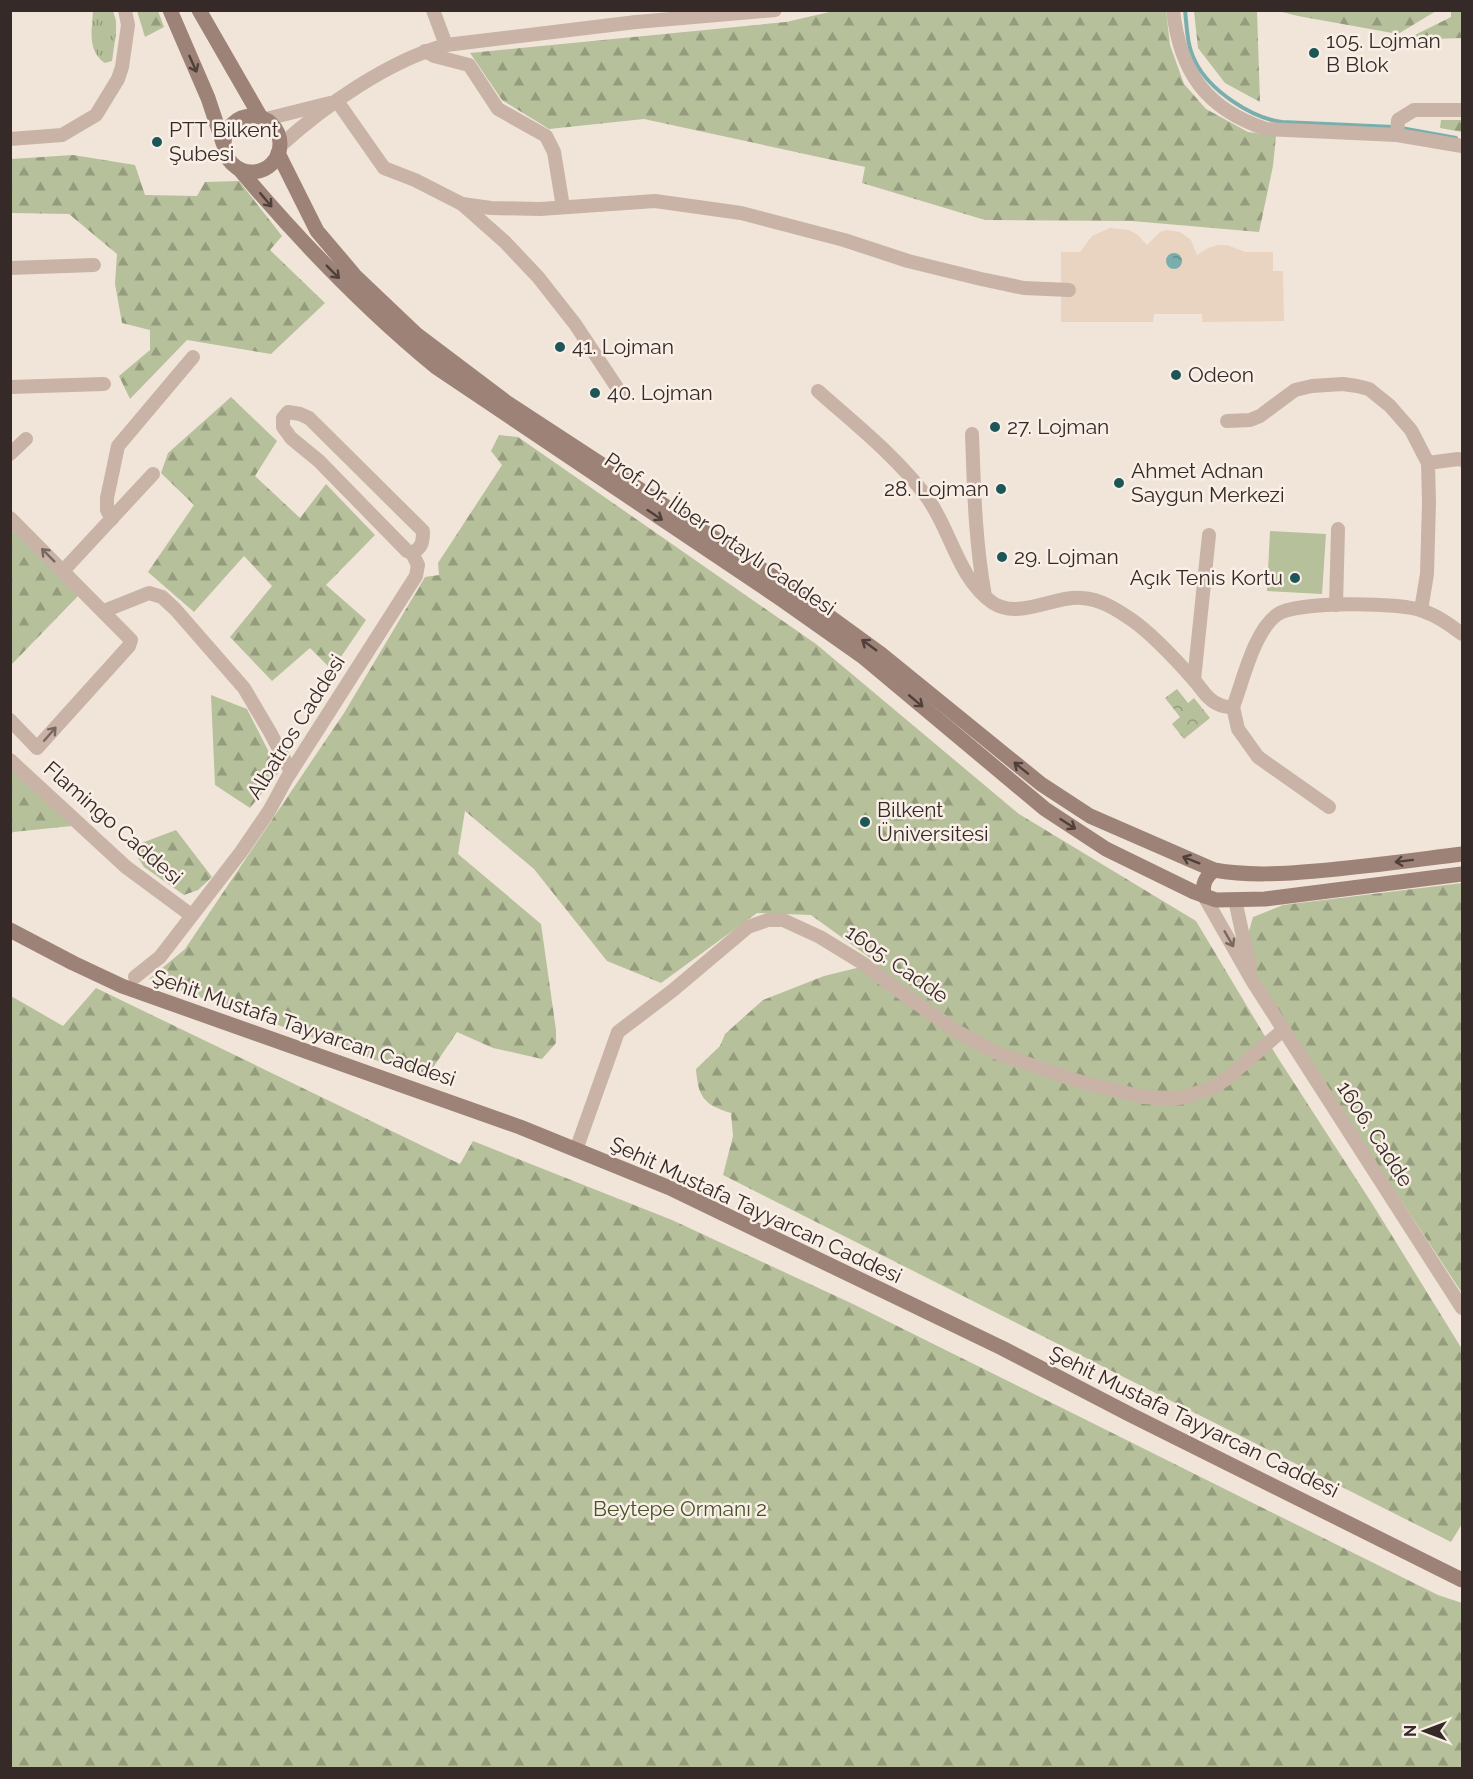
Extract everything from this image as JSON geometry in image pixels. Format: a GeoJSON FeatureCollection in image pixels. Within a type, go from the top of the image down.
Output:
{"type":"FeatureCollection","features":[{"type":"Feature","properties":{"kind":"street"},"geometry":{"type":"LineString","coordinates":[[10,139],[62,135],[96,115],[118,79],[122,67],[128,25],[125,10]]}},
{"type":"Feature","properties":{"kind":"street"},"geometry":{"type":"LineString","coordinates":[[172,15],[190,10]]}},
{"type":"Feature","properties":{"kind":"street","name":"Prof. Dr. İlber Ortaylı Caddesi"},"geometry":{"type":"LineString","coordinates":[[199,10],[262,117],[277,130],[279,150],[317,231],[356,277],[416,334],[506,402],[789,587],[872,647],[1041,784],[1090,816],[1214,870],[1232,873],[1273,874],[1357,868],[1462,854]]}},
{"type":"Feature","properties":{"kind":"street"},"geometry":{"type":"LineString","coordinates":[[432,10],[446,45]]}},
{"type":"Feature","properties":{"kind":"street"},"geometry":{"type":"LineString","coordinates":[[240,170],[248,172],[263,170],[307,122],[364,83],[424,51],[446,45],[636,22],[775,10]]}},
{"type":"Feature","properties":{"kind":"street"},"geometry":{"type":"LineString","coordinates":[[1173,10],[1175,29],[1187,67],[1205,92],[1245,122],[1266,129],[1398,128],[1462,146]]}},
{"type":"Feature","properties":{"kind":"street","name":"Prof. Dr. İlber Ortaylı Caddesi"},"geometry":{"type":"LineString","coordinates":[[172,15],[208,98],[228,159],[281,219],[398,336],[436,367],[781,599],[862,657],[1045,809],[1106,849],[1216,900],[1265,899],[1462,874]]}},
{"type":"Feature","properties":{"kind":"street"},"geometry":{"type":"LineString","coordinates":[[424,51],[469,65],[498,109],[546,136],[554,152],[562,207]]}},
{"type":"Feature","properties":{"kind":"street"},"geometry":{"type":"LineString","coordinates":[[223,143],[224,135],[234,120],[251,115],[262,117],[337,101]]}},
{"type":"Feature","properties":{"kind":"street"},"geometry":{"type":"LineString","coordinates":[[337,101],[384,168],[416,180],[462,204],[505,242],[538,277],[575,324],[620,392]]}},
{"type":"Feature","properties":{"kind":"street"},"geometry":{"type":"LineString","coordinates":[[1398,128],[1414,110],[1462,110]]}},
{"type":"Feature","properties":{"kind":"street"},"geometry":{"type":"LineString","coordinates":[[462,204],[491,208],[540,209],[654,201],[741,213],[844,240],[908,261],[981,279],[1024,288],[1070,290]]}},
{"type":"Feature","properties":{"kind":"street"},"geometry":{"type":"LineString","coordinates":[[10,268],[94,266]]}},
{"type":"Feature","properties":{"kind":"street"},"geometry":{"type":"LineString","coordinates":[[112,519],[107,510],[107,498],[118,446],[193,357]]}},
{"type":"Feature","properties":{"kind":"street"},"geometry":{"type":"LineString","coordinates":[[10,387],[104,384]]}},
{"type":"Feature","properties":{"kind":"street"},"geometry":{"type":"LineString","coordinates":[[1227,421],[1250,420],[1260,416],[1295,390],[1303,387],[1343,384],[1357,386],[1369,389],[1390,406],[1412,430],[1428,463],[1427,574],[1421,610]]}},
{"type":"Feature","properties":{"kind":"street"},"geometry":{"type":"LineString","coordinates":[[818,390],[898,463],[915,482],[928,499],[972,584],[996,605],[1025,608],[1081,597],[1101,602],[1138,624],[1194,680],[1209,699],[1220,705],[1233,707]]}},
{"type":"Feature","properties":{"kind":"street","name":"Albatros Caddesi"},"geometry":{"type":"LineString","coordinates":[[135,977],[160,957],[241,852],[416,576],[418,565],[412,553],[319,461],[291,438],[283,427],[283,418],[288,412],[309,418],[423,531],[423,541],[420,547],[412,553]]}},
{"type":"Feature","properties":{"kind":"street"},"geometry":{"type":"LineString","coordinates":[[972,434],[979,566],[985,596]]}},
{"type":"Feature","properties":{"kind":"street"},"geometry":{"type":"LineString","coordinates":[[10,454],[26,439]]}},
{"type":"Feature","properties":{"kind":"street"},"geometry":{"type":"LineString","coordinates":[[1428,463],[1462,460]]}},
{"type":"Feature","properties":{"kind":"street"},"geometry":{"type":"LineString","coordinates":[[63,571],[153,474]]}},
{"type":"Feature","properties":{"kind":"street"},"geometry":{"type":"LineString","coordinates":[[10,518],[131,640],[129,646],[37,748],[10,720]]}},
{"type":"Feature","properties":{"kind":"street"},"geometry":{"type":"LineString","coordinates":[[1336,605],[1338,529]]}},
{"type":"Feature","properties":{"kind":"street"},"geometry":{"type":"LineString","coordinates":[[1194,680],[1209,535]]}},
{"type":"Feature","properties":{"kind":"street"},"geometry":{"type":"LineString","coordinates":[[104,611],[149,593],[162,597],[244,688],[291,772]]}},
{"type":"Feature","properties":{"kind":"street"},"geometry":{"type":"LineString","coordinates":[[1329,807],[1258,757],[1238,729],[1233,707],[1265,627],[1279,613],[1299,607],[1399,606],[1421,610],[1438,617],[1462,634]]}},
{"type":"Feature","properties":{"kind":"street","name":"Flamingo Caddesi"},"geometry":{"type":"LineString","coordinates":[[10,760],[126,867],[191,915]]}},
{"type":"Feature","properties":{"kind":"street"},"geometry":{"type":"LineString","coordinates":[[1204,896],[1202,886],[1206,877],[1214,870]]}},
{"type":"Feature","properties":{"kind":"street"},"geometry":{"type":"LineString","coordinates":[[1232,873],[1235,900]]}},
{"type":"Feature","properties":{"kind":"street","name":"1606. Cadde"},"geometry":{"type":"LineString","coordinates":[[1204,896],[1283,1030],[1462,1308]]}},
{"type":"Feature","properties":{"kind":"street","name":"1606. Cadde"},"geometry":{"type":"LineString","coordinates":[[1235,900],[1253,982]]}},
{"type":"Feature","properties":{"kind":"street","name":"1605. Cadde"},"geometry":{"type":"LineString","coordinates":[[576,1150],[618,1032],[672,991],[734,937],[748,927],[768,920],[783,920],[802,927],[836,946],[958,1032],[997,1053],[1084,1083],[1144,1097],[1172,1099],[1212,1088],[1226,1079],[1283,1030]]}},
{"type":"Feature","properties":{"kind":"street","name":"Şehit Mustafa Tayyarcan Caddesi"},"geometry":{"type":"LineString","coordinates":[[10,930],[122,986],[487,1115],[670,1188],[1002,1348],[1120,1410],[1462,1580]]}},
{"type":"Feature","properties":{"kind":"green space"},"geometry":{"type":"Polygon","coordinates":[[[1436,10],[1398,34],[1278,11],[1436,10]]]}},
{"type":"Feature","properties":{"kind":"green space"},"geometry":{"type":"Polygon","coordinates":[[[93,11],[113,11],[116,33],[112,61],[105,63],[95,52],[92,40],[93,11]]]}},
{"type":"Feature","properties":{"kind":"green space"},"geometry":{"type":"Polygon","coordinates":[[[137,11],[158,11],[164,27],[145,37],[137,11]]]}},
{"type":"Feature","properties":{"kind":"green space"},"geometry":{"type":"Polygon","coordinates":[[[834,11],[1166,11],[1170,45],[1184,84],[1206,109],[1248,132],[1276,136],[1273,166],[1259,232],[1132,221],[985,220],[862,183],[865,167],[644,119],[549,129],[502,100],[470,53],[786,22],[834,11]]]}},
{"type":"Feature","properties":{"kind":"green space"},"geometry":{"type":"Polygon","coordinates":[[[1194,11],[1257,11],[1260,102],[1225,83],[1198,48],[1194,11]]]}},
{"type":"Feature","properties":{"kind":"green space"},"geometry":{"type":"Polygon","coordinates":[[[1451,11],[1462,11],[1462,38],[1405,40],[1451,17],[1451,11]]]}},
{"type":"Feature","properties":{"kind":"green space"},"geometry":{"type":"Polygon","coordinates":[[[1441,120],[1462,120],[1462,132],[1440,128],[1441,120]]]}},
{"type":"Feature","properties":{"kind":"green space"},"geometry":{"type":"Polygon","coordinates":[[[73,155],[135,165],[145,195],[197,196],[205,182],[239,181],[282,236],[270,250],[325,303],[271,354],[187,340],[130,399],[119,376],[150,350],[150,330],[122,323],[115,284],[117,254],[69,214],[11,213],[11,159],[73,155]]]}},
{"type":"Feature","properties":{"kind":"green space"},"geometry":{"type":"Polygon","coordinates":[[[231,397],[277,441],[255,476],[300,518],[326,484],[375,535],[326,585],[366,620],[332,670],[310,648],[272,681],[230,637],[272,586],[244,556],[194,612],[148,572],[194,505],[161,473],[168,453],[231,397]]]}},
{"type":"Feature","properties":{"kind":"green space"},"geometry":{"type":"Polygon","coordinates":[[[499,435],[518,437],[816,644],[1019,814],[1196,921],[1278,1058],[1462,1349],[1462,1524],[1451,1542],[723,1175],[733,1136],[731,1113],[714,1107],[704,1098],[699,1087],[696,1069],[720,1046],[725,1034],[763,1000],[824,976],[877,963],[811,915],[757,913],[661,983],[607,961],[534,869],[465,811],[458,854],[541,924],[556,1030],[556,1043],[542,1059],[493,1048],[457,1032],[426,1078],[149,979],[185,949],[344,713],[425,577],[439,575],[438,563],[502,465],[491,451],[499,435]]]}},
{"type":"Feature","properties":{"kind":"green space"},"geometry":{"type":"Polygon","coordinates":[[[10,528],[79,595],[11,665],[10,665],[10,528]]]}},
{"type":"Feature","properties":{"kind":"green space"},"geometry":{"type":"Polygon","coordinates":[[[1270,531],[1326,534],[1322,594],[1267,591],[1270,531]]]}},
{"type":"Feature","properties":{"kind":"green space"},"geometry":{"type":"Polygon","coordinates":[[[1177,689],[1188,703],[1194,698],[1210,718],[1184,739],[1172,724],[1180,717],[1165,698],[1177,689]]]}},
{"type":"Feature","properties":{"kind":"green space"},"geometry":{"type":"Polygon","coordinates":[[[211,695],[247,709],[279,772],[250,808],[215,785],[211,695]]]}},
{"type":"Feature","properties":{"kind":"green space"},"geometry":{"type":"Polygon","coordinates":[[[10,767],[72,826],[13,832],[11,835],[10,767]]]}},
{"type":"Feature","properties":{"kind":"green space"},"geometry":{"type":"Polygon","coordinates":[[[176,830],[212,877],[198,890],[184,895],[144,867],[131,847],[176,830]]]}},
{"type":"Feature","properties":{"kind":"green space"},"geometry":{"type":"Polygon","coordinates":[[[1462,883],[1462,1293],[1257,981],[1247,938],[1253,917],[1283,905],[1462,883]]]}},
{"type":"Feature","properties":{"kind":"green space","name":"Beytepe Ormanı 2"},"geometry":{"type":"Polygon","coordinates":[[[96,988],[460,1164],[473,1141],[672,1220],[853,1304],[1438,1595],[1462,1603],[1462,1768],[11,1768],[11,996],[63,1026],[96,988]]]}},
{"type":"Feature","properties":{"kind":"shaded area"},"geometry":{"type":"Polygon","coordinates":[[[1110,228],[1129,230],[1138,235],[1147,245],[1160,232],[1167,230],[1180,232],[1191,240],[1197,255],[1217,245],[1227,245],[1245,252],[1273,252],[1273,271],[1283,271],[1284,321],[1202,322],[1202,314],[1154,314],[1153,322],[1061,322],[1061,252],[1080,252],[1092,236],[1110,228]]]}},
{"type":"Feature","properties":{"kind":"water"},"geometry":{"type":"Polygon","coordinates":[[[1174,253],[1180,255],[1182,261],[1180,267],[1174,269],[1168,267],[1166,261],[1168,255],[1174,253]]]}},
{"type":"Feature","properties":{"kind":"waterway"},"geometry":{"type":"LineString","coordinates":[[1185,10],[1190,49],[1201,72],[1221,92],[1245,109],[1282,122],[1394,127]]}},
{"type":"Feature","properties":{"kind":"waterway"},"geometry":{"type":"LineString","coordinates":[[1401,128],[1456,138]]}},
{"type":"Feature","properties":{"kind":"place","name":"105. Lojman B Blok"},"geometry":{"type":"Point","coordinates":[1314,53]}},
{"type":"Feature","properties":{"kind":"place","name":"PTT Bilkent Şubesi"},"geometry":{"type":"Point","coordinates":[157,142]}},
{"type":"Feature","properties":{"kind":"place","name":"41. Lojman"},"geometry":{"type":"Point","coordinates":[560,347]}},
{"type":"Feature","properties":{"kind":"place","name":"Odeon"},"geometry":{"type":"Point","coordinates":[1176,375]}},
{"type":"Feature","properties":{"kind":"place","name":"40. Lojman"},"geometry":{"type":"Point","coordinates":[595,393]}},
{"type":"Feature","properties":{"kind":"place","name":"27. Lojman"},"geometry":{"type":"Point","coordinates":[995,427]}},
{"type":"Feature","properties":{"kind":"place","name":"Ahmet Adnan Saygun Merkezi"},"geometry":{"type":"Point","coordinates":[1119,483]}},
{"type":"Feature","properties":{"kind":"place","name":"28. Lojman"},"geometry":{"type":"Point","coordinates":[1001,489]}},
{"type":"Feature","properties":{"kind":"place","name":"29. Lojman"},"geometry":{"type":"Point","coordinates":[1002,557]}},
{"type":"Feature","properties":{"kind":"place","name":"Açık Tenis Kortu"},"geometry":{"type":"Point","coordinates":[1295,578]}},
{"type":"Feature","properties":{"kind":"place","name":"Bilkent Üniversitesi"},"geometry":{"type":"Point","coordinates":[865,822]}}]}
